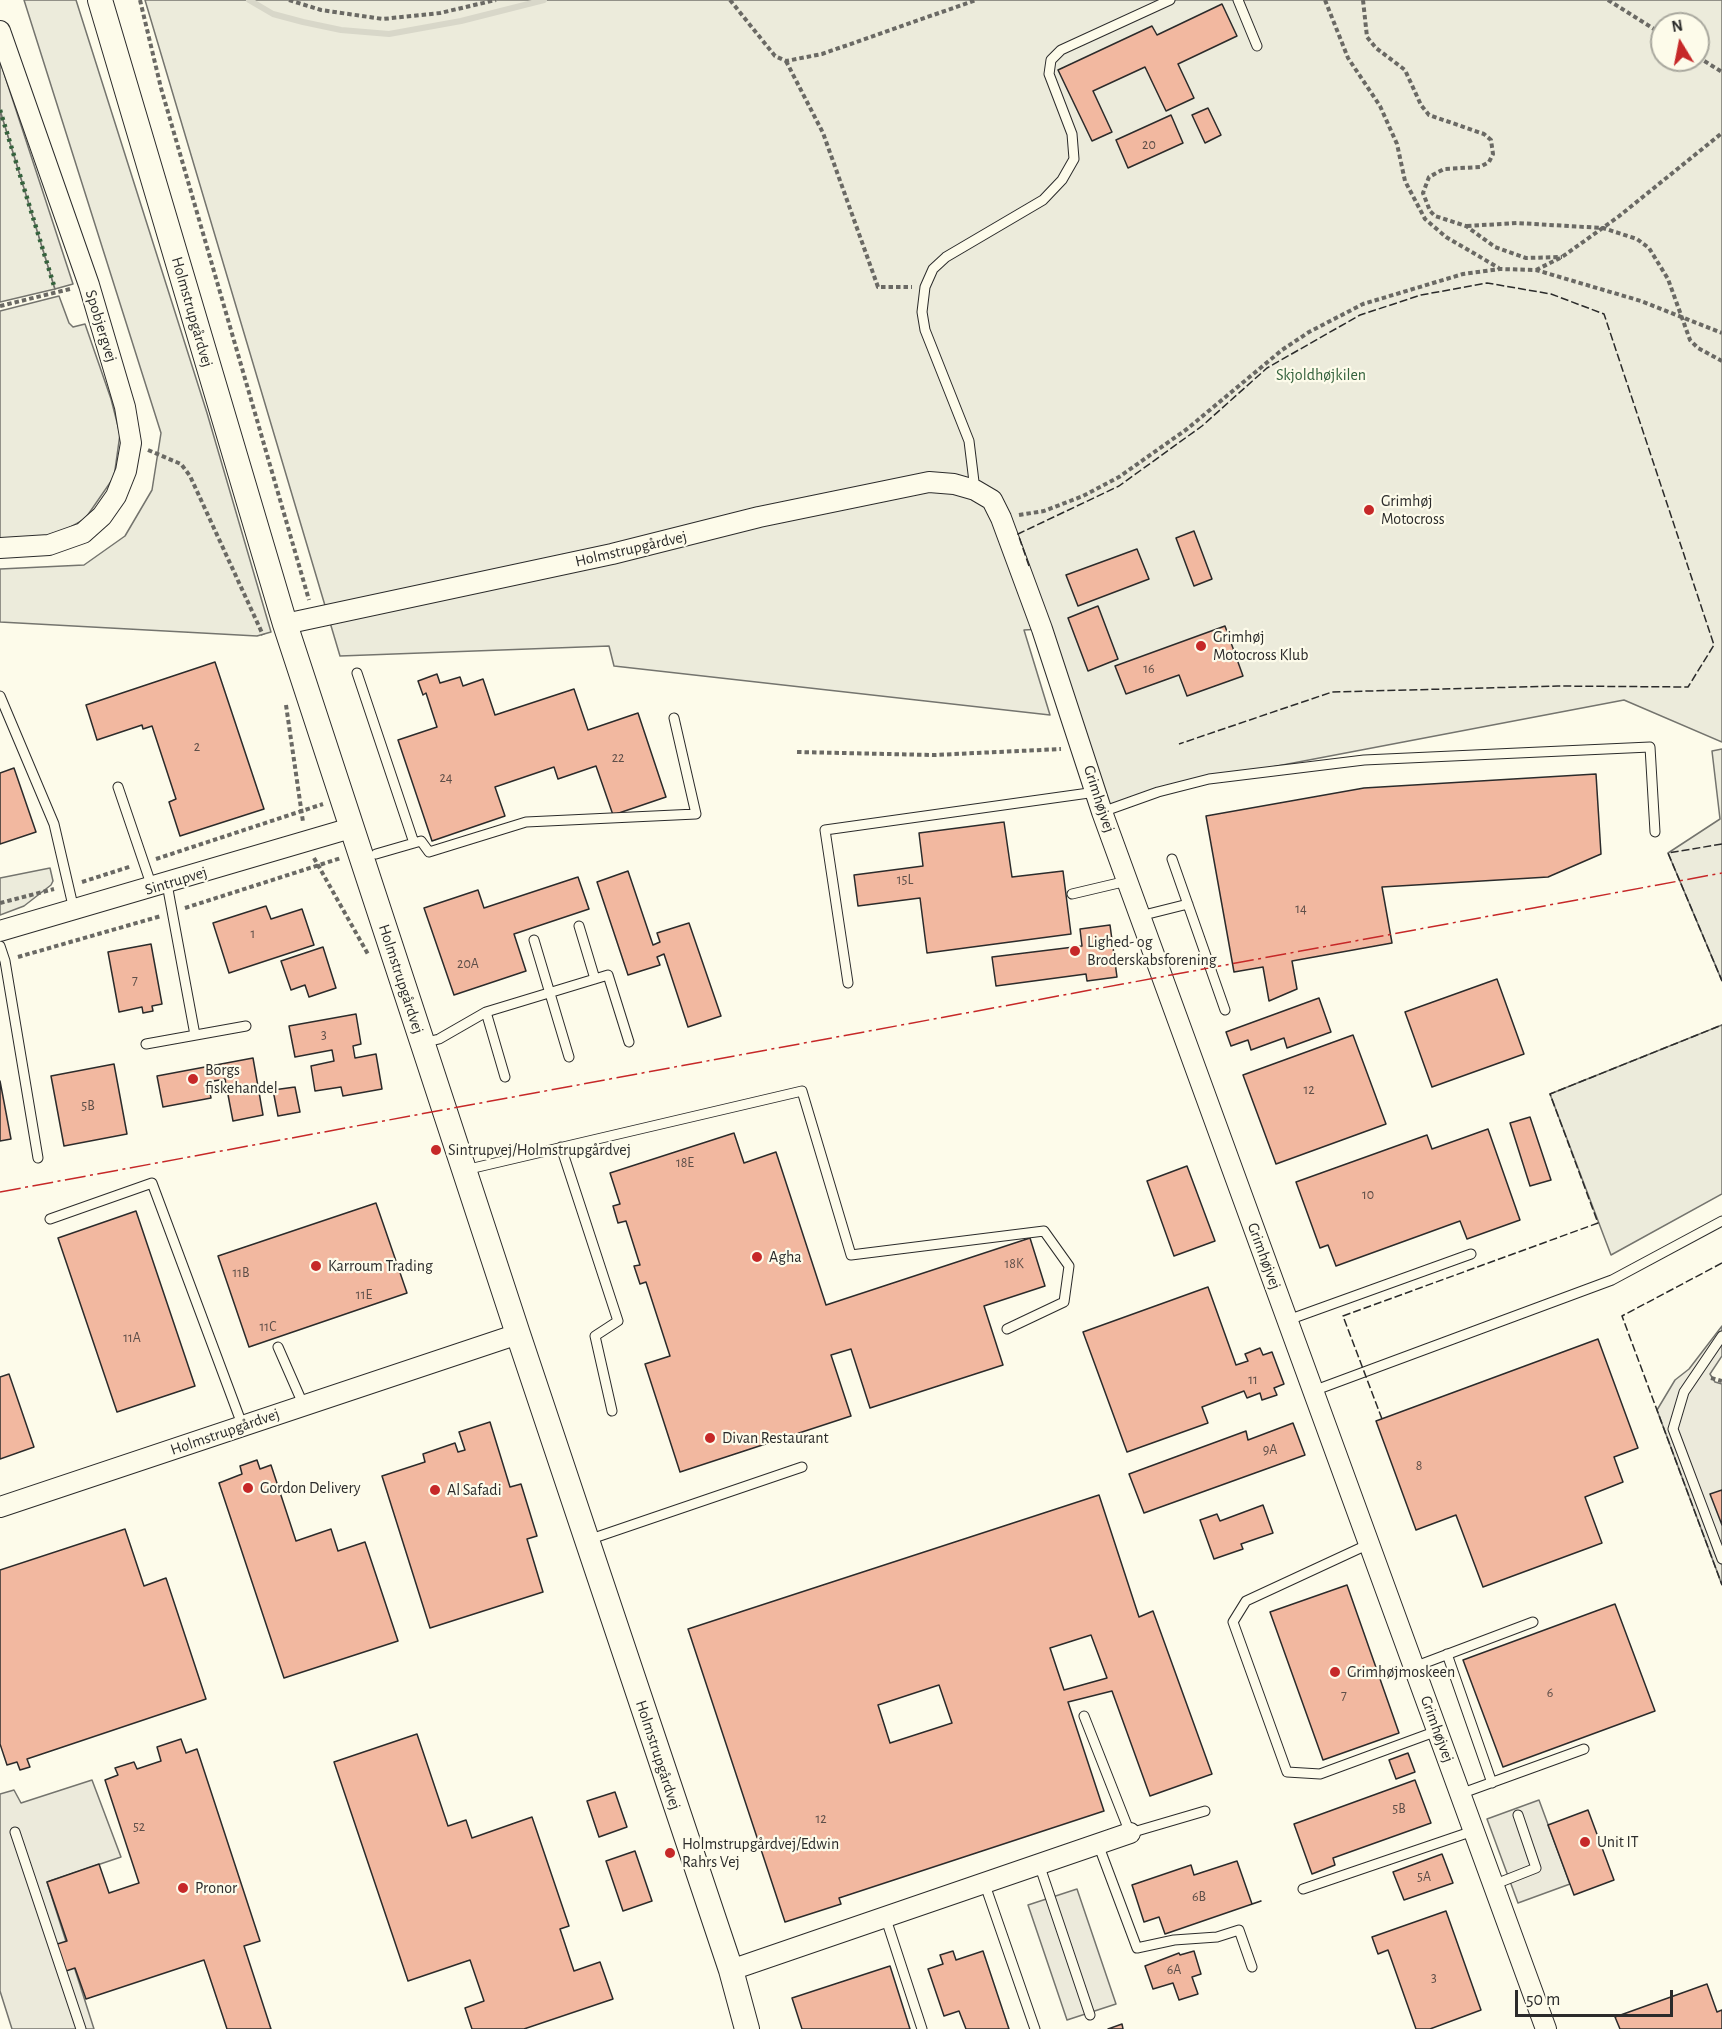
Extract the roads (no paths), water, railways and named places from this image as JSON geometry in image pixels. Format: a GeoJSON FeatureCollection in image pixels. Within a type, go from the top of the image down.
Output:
{"type":"FeatureCollection","features":[{"type":"Feature","properties":{"kind":"street","name":"Holmstrupgårdvej"},"geometry":{"type":"LineString","coordinates":[[100,0],[285,624],[586,1540],[731,1970],[747,2029]]}},
{"type":"Feature","properties":{"kind":"street","name":"Spobjergvej"},"geometry":{"type":"LineString","coordinates":[[0,31],[89,285],[125,407],[131,443],[126,471],[116,496],[102,516],[83,533],[49,545],[0,548]]}},
{"type":"Feature","properties":{"kind":"street","name":"Holmstrupgårdvej"},"geometry":{"type":"LineString","coordinates":[[285,624],[612,554],[891,489],[929,482],[954,484],[975,490]]}},
{"type":"Feature","properties":{"kind":"street","name":"Grimhøjvej"},"geometry":{"type":"LineString","coordinates":[[975,490],[992,500],[1001,518],[1082,748],[1102,812],[1546,2029]]}},
{"type":"Feature","properties":{"kind":"street","name":"Sintrupvej"},"geometry":{"type":"LineString","coordinates":[[0,931],[160,886],[307,839],[351,828]]}},
{"type":"Feature","properties":{"kind":"street","name":"Holmstrupgårdvej"},"geometry":{"type":"LineString","coordinates":[[0,1507],[518,1334]]}},
{"type":"Feature","properties":{"kind":"street"},"geometry":{"type":"LineString","coordinates":[[731,1970],[1130,1833]]}},
{"type":"Feature","properties":{"kind":"lane"},"geometry":{"type":"LineString","coordinates":[[975,490],[969,441],[925,330],[922,312],[925,287],[933,269],[946,256],[1043,200],[1062,180],[1074,159],[1072,134],[1049,75],[1051,60],[1061,50],[1170,0]]}},
{"type":"Feature","properties":{"kind":"lane"},"geometry":{"type":"LineString","coordinates":[[1238,0],[1257,46]]}},
{"type":"Feature","properties":{"kind":"lane"},"geometry":{"type":"LineString","coordinates":[[357,673],[414,843]]}},
{"type":"Feature","properties":{"kind":"lane"},"geometry":{"type":"LineString","coordinates":[[0,696],[54,824],[74,910]]}},
{"type":"Feature","properties":{"kind":"lane"},"geometry":{"type":"LineString","coordinates":[[376,854],[421,841],[429,852],[526,822],[696,814],[674,718]]}},
{"type":"Feature","properties":{"kind":"lane"},"geometry":{"type":"LineString","coordinates":[[1102,812],[1158,792],[1209,778],[1364,760],[1650,747],[1655,832]]}},
{"type":"Feature","properties":{"kind":"lane"},"geometry":{"type":"LineString","coordinates":[[118,787],[160,886],[195,1035]]}},
{"type":"Feature","properties":{"kind":"lane"},"geometry":{"type":"LineString","coordinates":[[848,983],[825,830],[1096,792]]}},
{"type":"Feature","properties":{"kind":"lane"},"geometry":{"type":"LineString","coordinates":[[1172,859],[1225,1010]]}},
{"type":"Feature","properties":{"kind":"lane"},"geometry":{"type":"LineString","coordinates":[[1072,894],[1127,881]]}},
{"type":"Feature","properties":{"kind":"lane"},"geometry":{"type":"LineString","coordinates":[[1140,916],[1188,904]]}},
{"type":"Feature","properties":{"kind":"lane"},"geometry":{"type":"LineString","coordinates":[[579,926],[596,979]]}},
{"type":"Feature","properties":{"kind":"lane"},"geometry":{"type":"LineString","coordinates":[[534,940],[570,1057]]}},
{"type":"Feature","properties":{"kind":"lane"},"geometry":{"type":"LineString","coordinates":[[0,946],[5,961],[38,1158]]}},
{"type":"Feature","properties":{"kind":"lane"},"geometry":{"type":"LineString","coordinates":[[423,1043],[439,1040],[486,1012],[608,975],[629,1042]]}},
{"type":"Feature","properties":{"kind":"lane"},"geometry":{"type":"LineString","coordinates":[[486,1012],[505,1077]]}},
{"type":"Feature","properties":{"kind":"lane"},"geometry":{"type":"LineString","coordinates":[[146,1044],[246,1026]]}},
{"type":"Feature","properties":{"kind":"lane"},"geometry":{"type":"LineString","coordinates":[[465,1170],[802,1091],[851,1255],[1044,1231],[1069,1266],[1064,1302],[1006,1329]]}},
{"type":"Feature","properties":{"kind":"lane"},"geometry":{"type":"LineString","coordinates":[[561,1147],[618,1321],[595,1336],[612,1411]]}},
{"type":"Feature","properties":{"kind":"lane"},"geometry":{"type":"LineString","coordinates":[[50,1219],[152,1183],[243,1427]]}},
{"type":"Feature","properties":{"kind":"lane"},"geometry":{"type":"LineString","coordinates":[[1313,1391],[1612,1280],[1722,1221]]}},
{"type":"Feature","properties":{"kind":"lane"},"geometry":{"type":"LineString","coordinates":[[1288,1320],[1471,1254]]}},
{"type":"Feature","properties":{"kind":"lane"},"geometry":{"type":"LineString","coordinates":[[1722,1336],[1684,1392],[1673,1429],[1722,1559]]}},
{"type":"Feature","properties":{"kind":"lane"},"geometry":{"type":"LineString","coordinates":[[278,1347],[303,1404]]}},
{"type":"Feature","properties":{"kind":"lane"},"geometry":{"type":"LineString","coordinates":[[586,1540],[802,1467]]}},
{"type":"Feature","properties":{"kind":"lane"},"geometry":{"type":"LineString","coordinates":[[1369,1544],[1246,1601],[1233,1622],[1287,1772],[1320,1774],[1437,1731]]}},
{"type":"Feature","properties":{"kind":"lane"},"geometry":{"type":"LineString","coordinates":[[1414,1667],[1533,1622]]}},
{"type":"Feature","properties":{"kind":"lane"},"geometry":{"type":"LineString","coordinates":[[1447,1654],[1492,1783]]}},
{"type":"Feature","properties":{"kind":"lane"},"geometry":{"type":"LineString","coordinates":[[1084,1716],[1130,1833],[1205,1811]]}},
{"type":"Feature","properties":{"kind":"lane"},"geometry":{"type":"LineString","coordinates":[[1460,1794],[1584,1749]]}},
{"type":"Feature","properties":{"kind":"lane"},"geometry":{"type":"LineString","coordinates":[[1493,1885],[1536,1868],[1518,1815]]}},
{"type":"Feature","properties":{"kind":"lane"},"geometry":{"type":"LineString","coordinates":[[1304,1889],[1473,1831]]}},
{"type":"Feature","properties":{"kind":"lane"},"geometry":{"type":"LineString","coordinates":[[15,1832],[81,2029]]}},
{"type":"Feature","properties":{"kind":"lane"},"geometry":{"type":"LineString","coordinates":[[1098,1844],[1137,1948],[1174,1940],[1217,1936],[1239,1930],[1252,1967]]}},
{"type":"Feature","properties":{"kind":"lane"},"geometry":{"type":"LineString","coordinates":[[1039,1864],[1090,2015]]}},
{"type":"Feature","properties":{"kind":"lane"},"geometry":{"type":"LineString","coordinates":[[984,1882],[1035,2029]]}},
{"type":"Feature","properties":{"kind":"lane"},"geometry":{"type":"LineString","coordinates":[[885,1916],[922,2029]]}},
{"type":"Feature","properties":{"kind":"waterway"},"geometry":{"type":"LineString","coordinates":[[249,0],[273,14],[303,22],[341,30],[389,34],[461,21],[544,0]]}},
{"type":"Feature","properties":{"kind":"place","name":"Grimhøj Motocross"},"geometry":{"type":"Point","coordinates":[1369,510]}},
{"type":"Feature","properties":{"kind":"place","name":"Grimhøj Motocross Klub"},"geometry":{"type":"Point","coordinates":[1201,646]}},
{"type":"Feature","properties":{"kind":"place","name":"Lighed- og Broderskabsforening"},"geometry":{"type":"Point","coordinates":[1075,951]}},
{"type":"Feature","properties":{"kind":"place","name":"Borgs fiskehandel"},"geometry":{"type":"Point","coordinates":[193,1079]}},
{"type":"Feature","properties":{"kind":"place","name":"Sintrupvej/Holmstrupgårdvej"},"geometry":{"type":"Point","coordinates":[436,1150]}},
{"type":"Feature","properties":{"kind":"place","name":"Agha"},"geometry":{"type":"Point","coordinates":[757,1257]}},
{"type":"Feature","properties":{"kind":"place","name":"Karroum Trading"},"geometry":{"type":"Point","coordinates":[316,1266]}},
{"type":"Feature","properties":{"kind":"place","name":"Divan Restaurant"},"geometry":{"type":"Point","coordinates":[710,1438]}},
{"type":"Feature","properties":{"kind":"place","name":"Gordon Delivery"},"geometry":{"type":"Point","coordinates":[248,1488]}},
{"type":"Feature","properties":{"kind":"place","name":"Al Safadi"},"geometry":{"type":"Point","coordinates":[435,1490]}},
{"type":"Feature","properties":{"kind":"place","name":"Grimhøjmoskeen"},"geometry":{"type":"Point","coordinates":[1335,1672]}},
{"type":"Feature","properties":{"kind":"place","name":"Unit IT"},"geometry":{"type":"Point","coordinates":[1585,1842]}},
{"type":"Feature","properties":{"kind":"place","name":"Holmstrupgårdvej/Edwin Rahrs Vej"},"geometry":{"type":"Point","coordinates":[670,1853]}},
{"type":"Feature","properties":{"kind":"place","name":"Pronor"},"geometry":{"type":"Point","coordinates":[183,1888]}},
{"type":"Feature","properties":{"kind":"park label","name":"Skjoldhøjkilen"},"geometry":{"type":"Point","coordinates":[1321,375]}}]}
